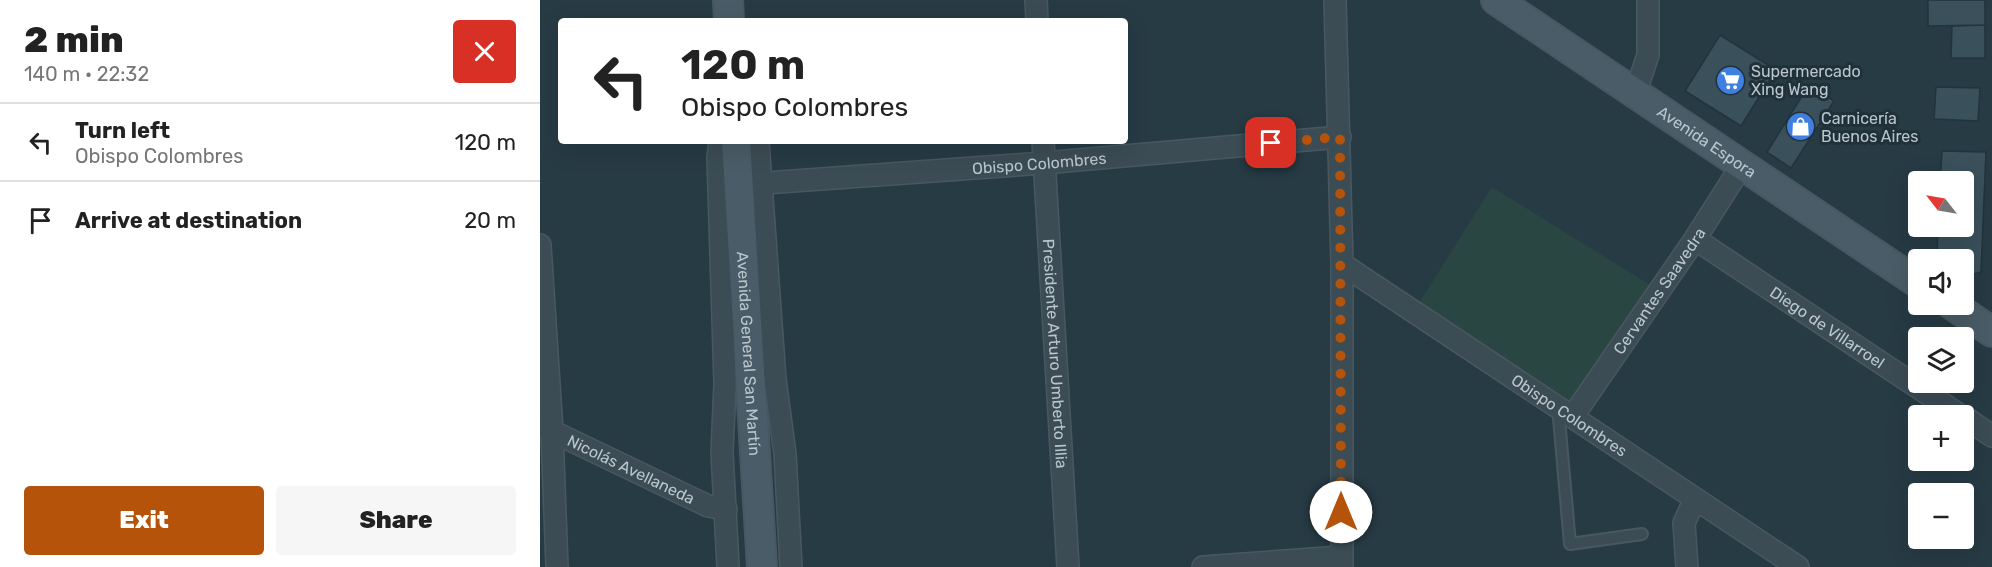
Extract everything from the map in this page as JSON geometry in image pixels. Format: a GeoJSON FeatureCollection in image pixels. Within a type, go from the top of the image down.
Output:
{"type":"FeatureCollection","features":[{"type":"Feature","properties":{"kind":"main road"},"geometry":{"type":"LineString","coordinates":[[728,0],[729,18]]}},
{"type":"Feature","properties":{"kind":"main road","name":"Avenida Espora"},"geometry":{"type":"LineString","coordinates":[[1496,0],[1908,276]]}},
{"type":"Feature","properties":{"kind":"main road","name":"Avenida General San Martín"},"geometry":{"type":"LineString","coordinates":[[737,144],[750,185],[762,567]]}},
{"type":"Feature","properties":{"kind":"main road"},"geometry":{"type":"LineString","coordinates":[[1967,315],[1992,332]]}},
{"type":"Feature","properties":{"kind":"street"},"geometry":{"type":"LineString","coordinates":[[1036,0],[1037,18]]}},
{"type":"Feature","properties":{"kind":"street"},"geometry":{"type":"LineString","coordinates":[[1203,567],[1341,562],[1342,264],[1335,0]]}},
{"type":"Feature","properties":{"kind":"street"},"geometry":{"type":"LineString","coordinates":[[1635,94],[1648,55],[1647,0]]}},
{"type":"Feature","properties":{"kind":"street","name":"Obispo Colombres"},"geometry":{"type":"LineString","coordinates":[[750,185],[1044,163],[1340,137]]}},
{"type":"Feature","properties":{"kind":"street"},"geometry":{"type":"LineString","coordinates":[[720,144],[718,157],[725,384],[722,452],[728,567]]}},
{"type":"Feature","properties":{"kind":"street"},"geometry":{"type":"LineString","coordinates":[[757,144],[750,185],[785,454],[791,567]]}},
{"type":"Feature","properties":{"kind":"street","name":"Presidente Arturo Umberto Illia"},"geometry":{"type":"LineString","coordinates":[[1043,144],[1068,567]]}},
{"type":"Feature","properties":{"kind":"street","name":"Cervantes Saavedra"},"geometry":{"type":"LineString","coordinates":[[1565,411],[1695,239],[1742,165]]}},
{"type":"Feature","properties":{"kind":"street","name":"Diego de Villarroel"},"geometry":{"type":"LineString","coordinates":[[1695,239],[1945,405]]}},
{"type":"Feature","properties":{"kind":"street"},"geometry":{"type":"LineString","coordinates":[[540,245],[546,428],[557,567]]}},
{"type":"Feature","properties":{"kind":"street","name":"Obispo Colombres"},"geometry":{"type":"LineString","coordinates":[[1342,264],[1798,567]]}},
{"type":"Feature","properties":{"kind":"street","name":"Diego de Villarroel"},"geometry":{"type":"LineString","coordinates":[[1974,424],[1992,436]]}},
{"type":"Feature","properties":{"kind":"street","name":"Nicolás Avellaneda"},"geometry":{"type":"LineString","coordinates":[[546,428],[708,506],[726,509]]}},
{"type":"Feature","properties":{"kind":"street"},"geometry":{"type":"LineString","coordinates":[[1687,567],[1684,523],[1695,499]]}},
{"type":"Feature","properties":{"kind":"lane"},"geometry":{"type":"LineString","coordinates":[[1565,411],[1570,544],[1642,534]]}},
{"type":"Feature","properties":{"kind":"green space"},"geometry":{"type":"Polygon","coordinates":[[[1492,187],[1655,288],[1568,404],[1418,305],[1492,187]]]}},
{"type":"Feature","properties":{"kind":"building"},"geometry":{"type":"Polygon","coordinates":[[[1928,0],[1985,0],[1985,25],[1928,26],[1928,0]]]}},
{"type":"Feature","properties":{"kind":"building"},"geometry":{"type":"Polygon","coordinates":[[[1985,25],[1985,58],[1951,58],[1952,26],[1985,25]]]}},
{"type":"Feature","properties":{"kind":"building","name":"Supermercado Xing Wang"},"geometry":{"type":"Polygon","coordinates":[[[1720,35],[1776,70],[1741,126],[1685,91],[1720,35]]]}},
{"type":"Feature","properties":{"kind":"building","name":"Carnicería Buenos Aires"},"geometry":{"type":"Polygon","coordinates":[[[1809,85],[1834,101],[1791,168],[1767,152],[1809,85]]]}},
{"type":"Feature","properties":{"kind":"building"},"geometry":{"type":"Polygon","coordinates":[[[1936,87],[1980,88],[1978,121],[1934,119],[1936,87]]]}},
{"type":"Feature","properties":{"kind":"building"},"geometry":{"type":"Polygon","coordinates":[[[1942,151],[1986,152],[1981,272],[1974,274],[1974,249],[1937,249],[1938,237],[1974,237],[1974,171],[1941,171],[1942,151]]]}},
{"type":"Feature","properties":{"kind":"place","name":"Supermercado Xing Wang"},"geometry":{"type":"Point","coordinates":[1730,80]}},
{"type":"Feature","properties":{"kind":"place","name":"Carnicería Buenos Aires"},"geometry":{"type":"Point","coordinates":[1800,127]}},
{"type":"Feature","properties":{"kind":"route"},"geometry":{"type":"LineString","coordinates":[[1271,143],[1340,137],[1341,512]]}}]}
